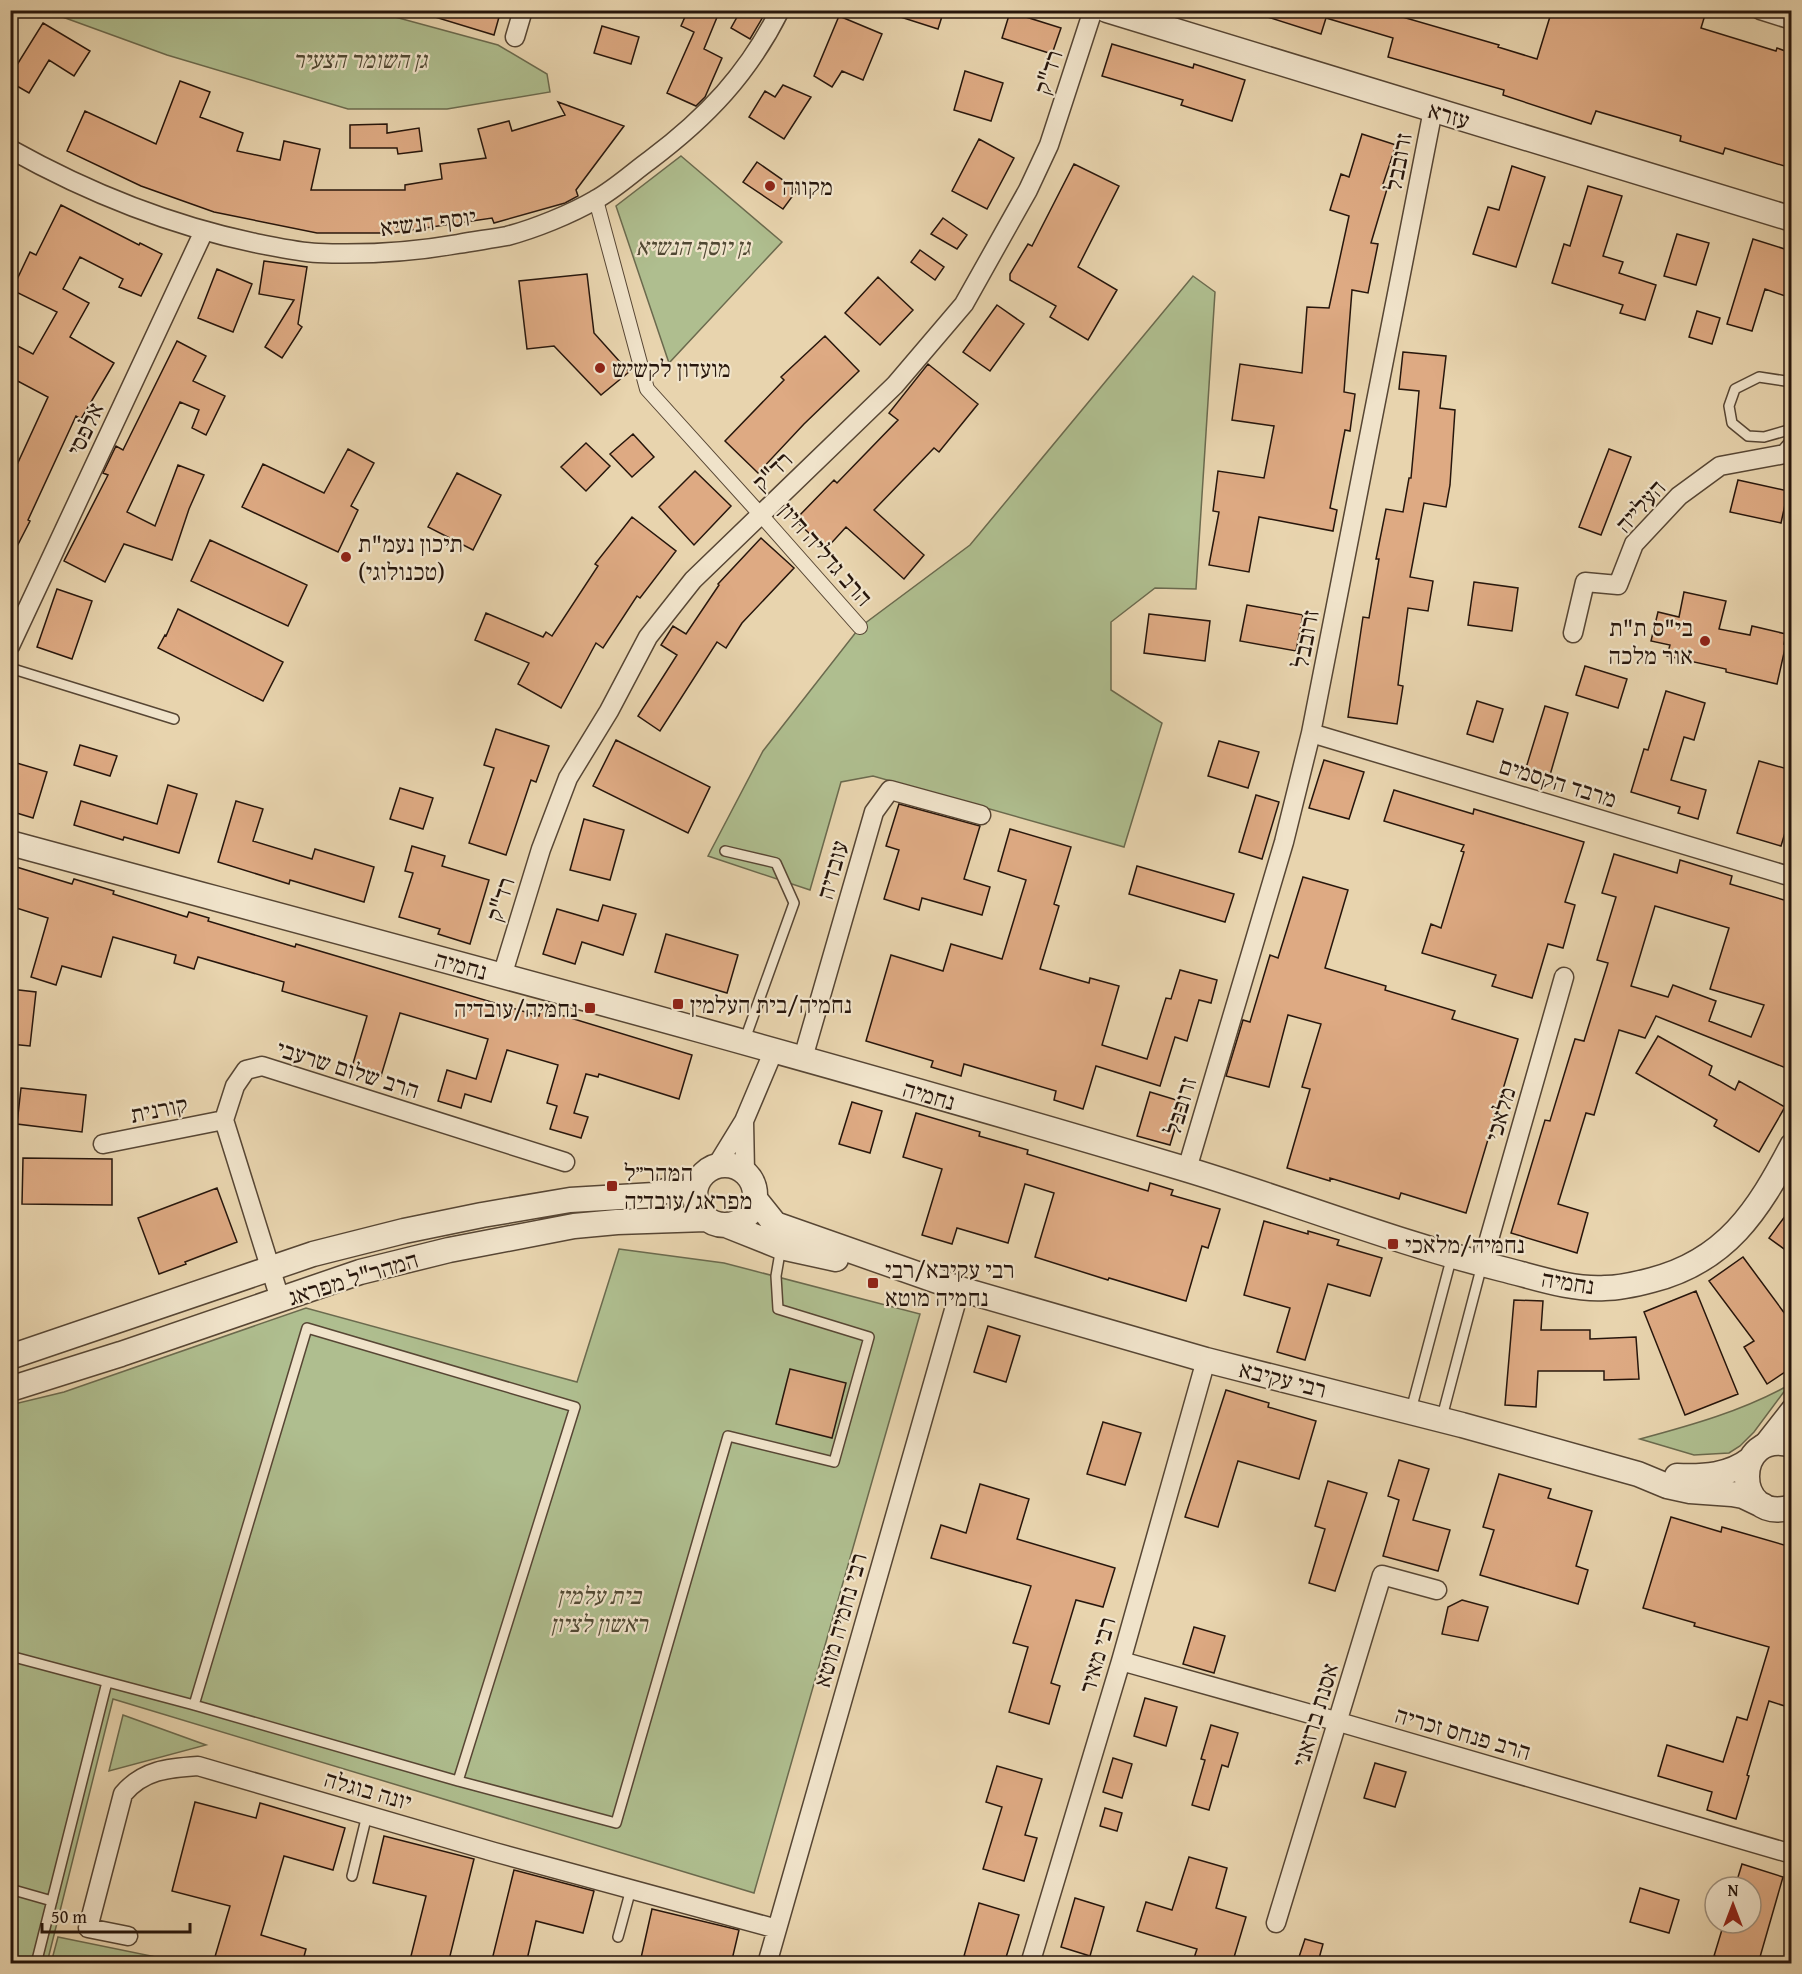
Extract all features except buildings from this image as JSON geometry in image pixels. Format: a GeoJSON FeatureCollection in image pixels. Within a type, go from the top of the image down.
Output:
{"type":"FeatureCollection","features":[{"type":"Feature","properties":{"kind":"street"},"geometry":{"type":"LineString","coordinates":[[515,37],[524,10]]}},
{"type":"Feature","properties":{"kind":"street","name":"יוסף הנשיא"},"geometry":{"type":"LineString","coordinates":[[10,149],[58,176],[121,202],[204,231],[292,250],[317,253],[386,253],[435,248],[507,236],[531,229],[596,200],[678,137],[724,94],[753,58],[780,10]]}},
{"type":"Feature","properties":{"kind":"street","name":"רד\"ק"},"geometry":{"type":"LineString","coordinates":[[502,976],[542,849],[568,778],[609,711],[648,637],[693,580],[895,385],[964,304],[1028,190],[1049,145],[1093,10]]}},
{"type":"Feature","properties":{"kind":"street","name":"עזרא"},"geometry":{"type":"LineString","coordinates":[[1107,10],[1791,219]]}},
{"type":"Feature","properties":{"kind":"street"},"geometry":{"type":"LineString","coordinates":[[1760,10],[1791,20]]}},
{"type":"Feature","properties":{"kind":"street","name":"זרובבל"},"geometry":{"type":"LineString","coordinates":[[1187,1169],[1284,842],[1311,733],[1433,110]]}},
{"type":"Feature","properties":{"kind":"street","name":"הרב גדליה חיון"},"geometry":{"type":"LineString","coordinates":[[596,200],[647,389],[762,514],[860,627]]}},
{"type":"Feature","properties":{"kind":"street","name":"אלפסי"},"geometry":{"type":"LineString","coordinates":[[10,646],[204,231]]}},
{"type":"Feature","properties":{"kind":"street","name":"העלייה"},"geometry":{"type":"LineString","coordinates":[[1573,633],[1585,582],[1618,585],[1634,544],[1679,496],[1720,466],[1785,453],[1791,446]]}},
{"type":"Feature","properties":{"kind":"street","name":"מרבד הקסמים"},"geometry":{"type":"LineString","coordinates":[[1311,733],[1791,877]]}},
{"type":"Feature","properties":{"kind":"street","name":"עובדיה"},"geometry":{"type":"LineString","coordinates":[[803,1058],[874,812],[890,790],[981,816]]}},
{"type":"Feature","properties":{"kind":"street","name":"נחמיה"},"geometry":{"type":"LineString","coordinates":[[10,843],[803,1058],[1187,1169],[1452,1256],[1571,1286],[1604,1288],[1636,1284],[1674,1274],[1703,1260],[1723,1245],[1747,1221],[1769,1190],[1791,1146]]}},
{"type":"Feature","properties":{"kind":"street","name":"מלאכי"},"geometry":{"type":"LineString","coordinates":[[1482,1264],[1564,976]]}},
{"type":"Feature","properties":{"kind":"street"},"geometry":{"type":"LineString","coordinates":[[708,1172],[730,1165],[745,1172],[751,1179],[755,1189],[755,1199],[752,1209],[745,1217],[736,1223],[716,1222],[699,1212],[694,1193],[708,1172],[744,1121],[774,1050]]}},
{"type":"Feature","properties":{"kind":"street","name":"הרב שלום שרעבי"},"geometry":{"type":"LineString","coordinates":[[224,1120],[234,1086],[246,1070],[262,1066],[565,1162]]}},
{"type":"Feature","properties":{"kind":"street"},"geometry":{"type":"LineString","coordinates":[[224,1120],[280,1299]]}},
{"type":"Feature","properties":{"kind":"street","name":"קורנית"},"geometry":{"type":"LineString","coordinates":[[103,1144],[224,1120]]}},
{"type":"Feature","properties":{"kind":"street"},"geometry":{"type":"LineString","coordinates":[[744,1121],[745,1172]]}},
{"type":"Feature","properties":{"kind":"street","name":"המהר\"ל מפראג"},"geometry":{"type":"LineString","coordinates":[[10,1356],[313,1254],[426,1226],[570,1200],[654,1195],[708,1172]]}},
{"type":"Feature","properties":{"kind":"street"},"geometry":{"type":"LineString","coordinates":[[755,1199],[775,1224],[929,1278]]}},
{"type":"Feature","properties":{"kind":"street","name":"המהר\"ל מפראג"},"geometry":{"type":"LineString","coordinates":[[10,1389],[121,1354],[360,1272],[449,1250],[544,1231],[606,1223],[716,1222],[781,1247],[929,1278]]}},
{"type":"Feature","properties":{"kind":"street","name":"רבי עקיבא"},"geometry":{"type":"LineString","coordinates":[[929,1278],[1206,1360],[1441,1420],[1638,1474],[1667,1486],[1690,1491],[1743,1496],[1782,1509]]}},
{"type":"Feature","properties":{"kind":"street","name":"רבי נחמיה מוטא"},"geometry":{"type":"LineString","coordinates":[[767,1964],[960,1289]]}},
{"type":"Feature","properties":{"kind":"street","name":"רבי מאיר"},"geometry":{"type":"LineString","coordinates":[[1030,1963],[1121,1661],[1206,1360]]}},
{"type":"Feature","properties":{"kind":"street"},"geometry":{"type":"LineString","coordinates":[[1782,1509],[1755,1500],[1747,1487],[1746,1471],[1755,1454],[1791,1407]]}},
{"type":"Feature","properties":{"kind":"street","name":"רבי עקיבא"},"geometry":{"type":"LineString","coordinates":[[1638,1474],[1708,1476],[1730,1472],[1774,1443],[1791,1445]]}},
{"type":"Feature","properties":{"kind":"street","name":"אסנת ברזאני"},"geometry":{"type":"LineString","coordinates":[[1276,1923],[1382,1575],[1437,1590]]}},
{"type":"Feature","properties":{"kind":"street","name":"הרב פנחס זכריה"},"geometry":{"type":"LineString","coordinates":[[1121,1661],[1791,1854]]}},
{"type":"Feature","properties":{"kind":"street","name":"יונה בוגלה"},"geometry":{"type":"LineString","coordinates":[[128,1936],[88,1928],[123,1794],[139,1778],[155,1772],[173,1767],[198,1766],[777,1929]]}},
{"type":"Feature","properties":{"kind":"lane"},"geometry":{"type":"LineString","coordinates":[[1791,382],[1760,377],[1735,389],[1729,406],[1732,423],[1748,436],[1764,437],[1791,429]]}},
{"type":"Feature","properties":{"kind":"lane"},"geometry":{"type":"LineString","coordinates":[[10,668],[174,719]]}},
{"type":"Feature","properties":{"kind":"lane"},"geometry":{"type":"LineString","coordinates":[[725,851],[776,863],[794,903],[744,1042]]}},
{"type":"Feature","properties":{"kind":"lane"},"geometry":{"type":"LineString","coordinates":[[10,1656],[616,1823],[728,1436],[834,1462],[869,1337],[778,1309],[776,1276],[781,1247]]}},
{"type":"Feature","properties":{"kind":"lane"},"geometry":{"type":"LineString","coordinates":[[1411,1412],[1452,1256]]}},
{"type":"Feature","properties":{"kind":"lane"},"geometry":{"type":"LineString","coordinates":[[1441,1420],[1482,1264]]}},
{"type":"Feature","properties":{"kind":"lane"},"geometry":{"type":"LineString","coordinates":[[194,1705],[307,1328],[575,1407],[458,1781]]}},
{"type":"Feature","properties":{"kind":"lane"},"geometry":{"type":"LineString","coordinates":[[36,1964],[107,1682]]}},
{"type":"Feature","properties":{"kind":"lane"},"geometry":{"type":"LineString","coordinates":[[352,1876],[367,1815]]}},
{"type":"Feature","properties":{"kind":"lane"},"geometry":{"type":"LineString","coordinates":[[10,1889],[52,1901]]}},
{"type":"Feature","properties":{"kind":"lane"},"geometry":{"type":"LineString","coordinates":[[618,1937],[631,1889]]}},
{"type":"Feature","properties":{"kind":"green space","name":"גן השומר הצעיר"},"geometry":{"type":"Polygon","coordinates":[[[46,11],[373,11],[498,45],[547,74],[550,92],[447,109],[348,109],[167,55],[46,11]]]}},
{"type":"Feature","properties":{"kind":"green space","name":"גן יוסף הנשיא"},"geometry":{"type":"Polygon","coordinates":[[[681,156],[782,242],[669,363],[616,206],[681,156]]]}},
{"type":"Feature","properties":{"kind":"green space"},"geometry":{"type":"Polygon","coordinates":[[[1193,276],[1215,292],[1196,589],[1155,588],[1111,622],[1111,690],[1162,723],[1124,847],[873,776],[841,782],[810,890],[708,856],[763,751],[860,627],[970,545],[1193,276]]]}},
{"type":"Feature","properties":{"kind":"green space","name":"בית עלמין ראשון לציון"},"geometry":{"type":"Polygon","coordinates":[[[619,1249],[724,1263],[920,1314],[754,1893],[113,1699],[47,1963],[11,1963],[10,1405],[64,1392],[306,1308],[577,1382],[619,1249]]]}},
{"type":"Feature","properties":{"kind":"green space"},"geometry":{"type":"Polygon","coordinates":[[[1789,1385],[1754,1432],[1729,1453],[1694,1455],[1640,1439],[1735,1410],[1789,1385]]]}},
{"type":"Feature","properties":{"kind":"green space"},"geometry":{"type":"Polygon","coordinates":[[[123,1715],[206,1745],[109,1771],[123,1715]]]}},
{"type":"Feature","properties":{"kind":"green space"},"geometry":{"type":"Polygon","coordinates":[[[58,1937],[166,1959],[165,1964],[51,1963],[58,1937]]]}},
{"type":"Feature","properties":{"kind":"place","name":"מקווה"},"geometry":{"type":"Point","coordinates":[770,186]}},
{"type":"Feature","properties":{"kind":"place","name":"מועדון לקשיש"},"geometry":{"type":"Point","coordinates":[600,368]}},
{"type":"Feature","properties":{"kind":"place","name":"תיכון נעמ\"ת (טכנולוגי)"},"geometry":{"type":"Point","coordinates":[346,557]}},
{"type":"Feature","properties":{"kind":"place","name":"בי\"ס ת\"ת אור מלכה"},"geometry":{"type":"Point","coordinates":[1705,641]}},
{"type":"Feature","properties":{"kind":"place","name":"נחמיה/בית העלמין"},"geometry":{"type":"Point","coordinates":[678,1004]}},
{"type":"Feature","properties":{"kind":"place","name":"נחמיה/עובדיה"},"geometry":{"type":"Point","coordinates":[590,1008]}},
{"type":"Feature","properties":{"kind":"place","name":"המהר״ל מפראג/עובדיה"},"geometry":{"type":"Point","coordinates":[612,1186]}},
{"type":"Feature","properties":{"kind":"place","name":"נחמיה/מלאכי"},"geometry":{"type":"Point","coordinates":[1393,1244]}},
{"type":"Feature","properties":{"kind":"place","name":"רבי עקיבא/רבי נחמיה מוטא"},"geometry":{"type":"Point","coordinates":[873,1283]}}]}
